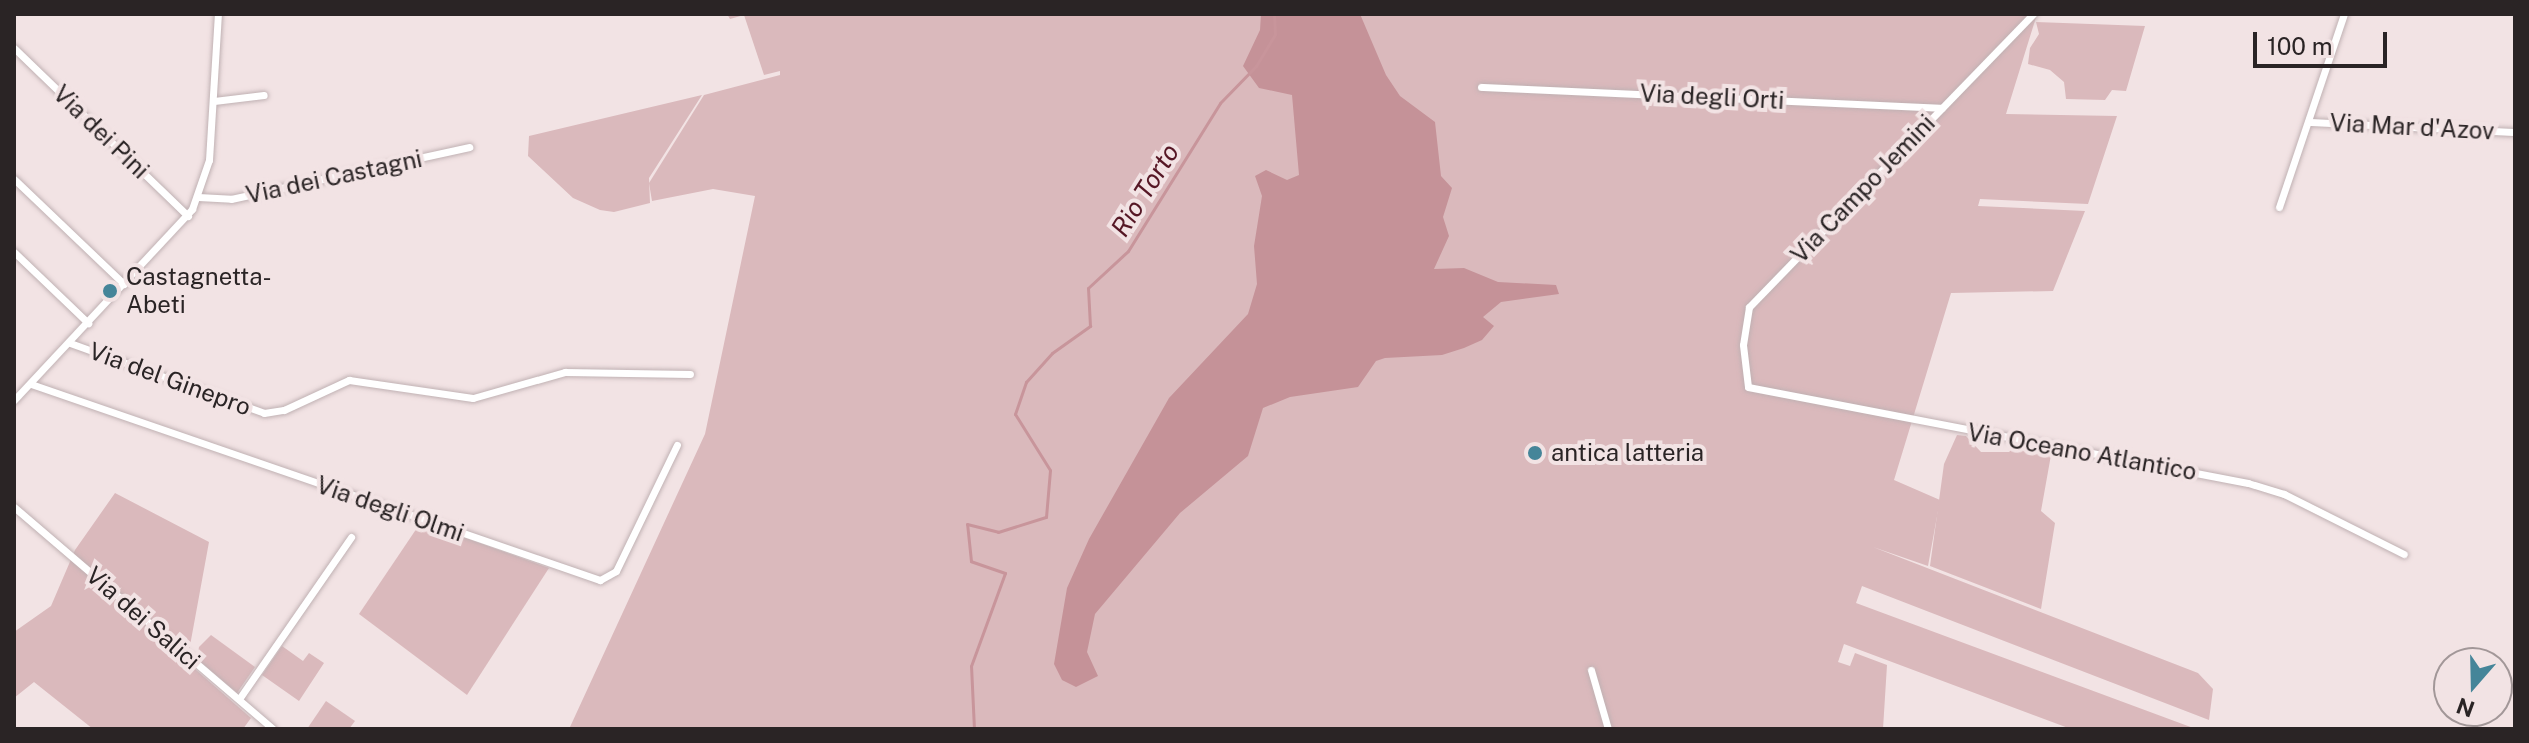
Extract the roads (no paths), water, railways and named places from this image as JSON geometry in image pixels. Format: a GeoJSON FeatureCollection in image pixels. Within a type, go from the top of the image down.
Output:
{"type":"FeatureCollection","features":[{"type":"Feature","properties":{"kind":"street"},"geometry":{"type":"LineString","coordinates":[[14,400],[188,216],[198,197],[209,160],[218,14]]}},
{"type":"Feature","properties":{"kind":"street","name":"Via Campo Jemini"},"geometry":{"type":"LineString","coordinates":[[1748,387],[1743,345],[1749,307],[2033,14]]}},
{"type":"Feature","properties":{"kind":"street"},"geometry":{"type":"LineString","coordinates":[[2279,207],[2344,14]]}},
{"type":"Feature","properties":{"kind":"street","name":"Via dei Pini"},"geometry":{"type":"LineString","coordinates":[[14,48],[188,216]]}},
{"type":"Feature","properties":{"kind":"street","name":"Via degli Orti"},"geometry":{"type":"LineString","coordinates":[[1481,87],[1942,108]]}},
{"type":"Feature","properties":{"kind":"street"},"geometry":{"type":"LineString","coordinates":[[214,101],[264,95]]}},
{"type":"Feature","properties":{"kind":"street","name":"Via Mar d'Azov"},"geometry":{"type":"LineString","coordinates":[[2309,122],[2515,132]]}},
{"type":"Feature","properties":{"kind":"street","name":"Via dei Castagni"},"geometry":{"type":"LineString","coordinates":[[198,197],[231,199],[469,147]]}},
{"type":"Feature","properties":{"kind":"street"},"geometry":{"type":"LineString","coordinates":[[14,179],[124,284]]}},
{"type":"Feature","properties":{"kind":"street"},"geometry":{"type":"LineString","coordinates":[[14,252],[88,323]]}},
{"type":"Feature","properties":{"kind":"street","name":"Via del Ginepro"},"geometry":{"type":"LineString","coordinates":[[70,343],[264,413],[284,410],[349,380],[473,398],[565,372],[690,374]]}},
{"type":"Feature","properties":{"kind":"street","name":"Via degli Olmi"},"geometry":{"type":"LineString","coordinates":[[31,384],[600,580],[616,571],[677,445]]}},
{"type":"Feature","properties":{"kind":"street","name":"Via Oceano Atlantico"},"geometry":{"type":"LineString","coordinates":[[1748,387],[2260,486],[2404,554]]}},
{"type":"Feature","properties":{"kind":"street","name":"Via dei Salici"},"geometry":{"type":"LineString","coordinates":[[14,507],[273,729]]}},
{"type":"Feature","properties":{"kind":"street"},"geometry":{"type":"LineString","coordinates":[[239,699],[351,537]]}},
{"type":"Feature","properties":{"kind":"street"},"geometry":{"type":"LineString","coordinates":[[1591,670],[1608,729]]}},
{"type":"Feature","properties":{"kind":"waterway","name":"Rio Torto"},"geometry":{"type":"LineString","coordinates":[[974,729],[971,666],[1005,573],[971,561],[967,524],[998,532],[1046,517],[1050,470],[1015,414],[1026,382],[1052,353],[1090,326],[1088,288],[1128,251],[1220,103],[1256,66],[1275,34],[1274,14]]}},
{"type":"Feature","properties":{"kind":"place","name":"Castagnetta- Abeti"},"geometry":{"type":"Point","coordinates":[110,291]}},
{"type":"Feature","properties":{"kind":"place","name":"antica latteria"},"geometry":{"type":"Point","coordinates":[1535,453]}}]}
